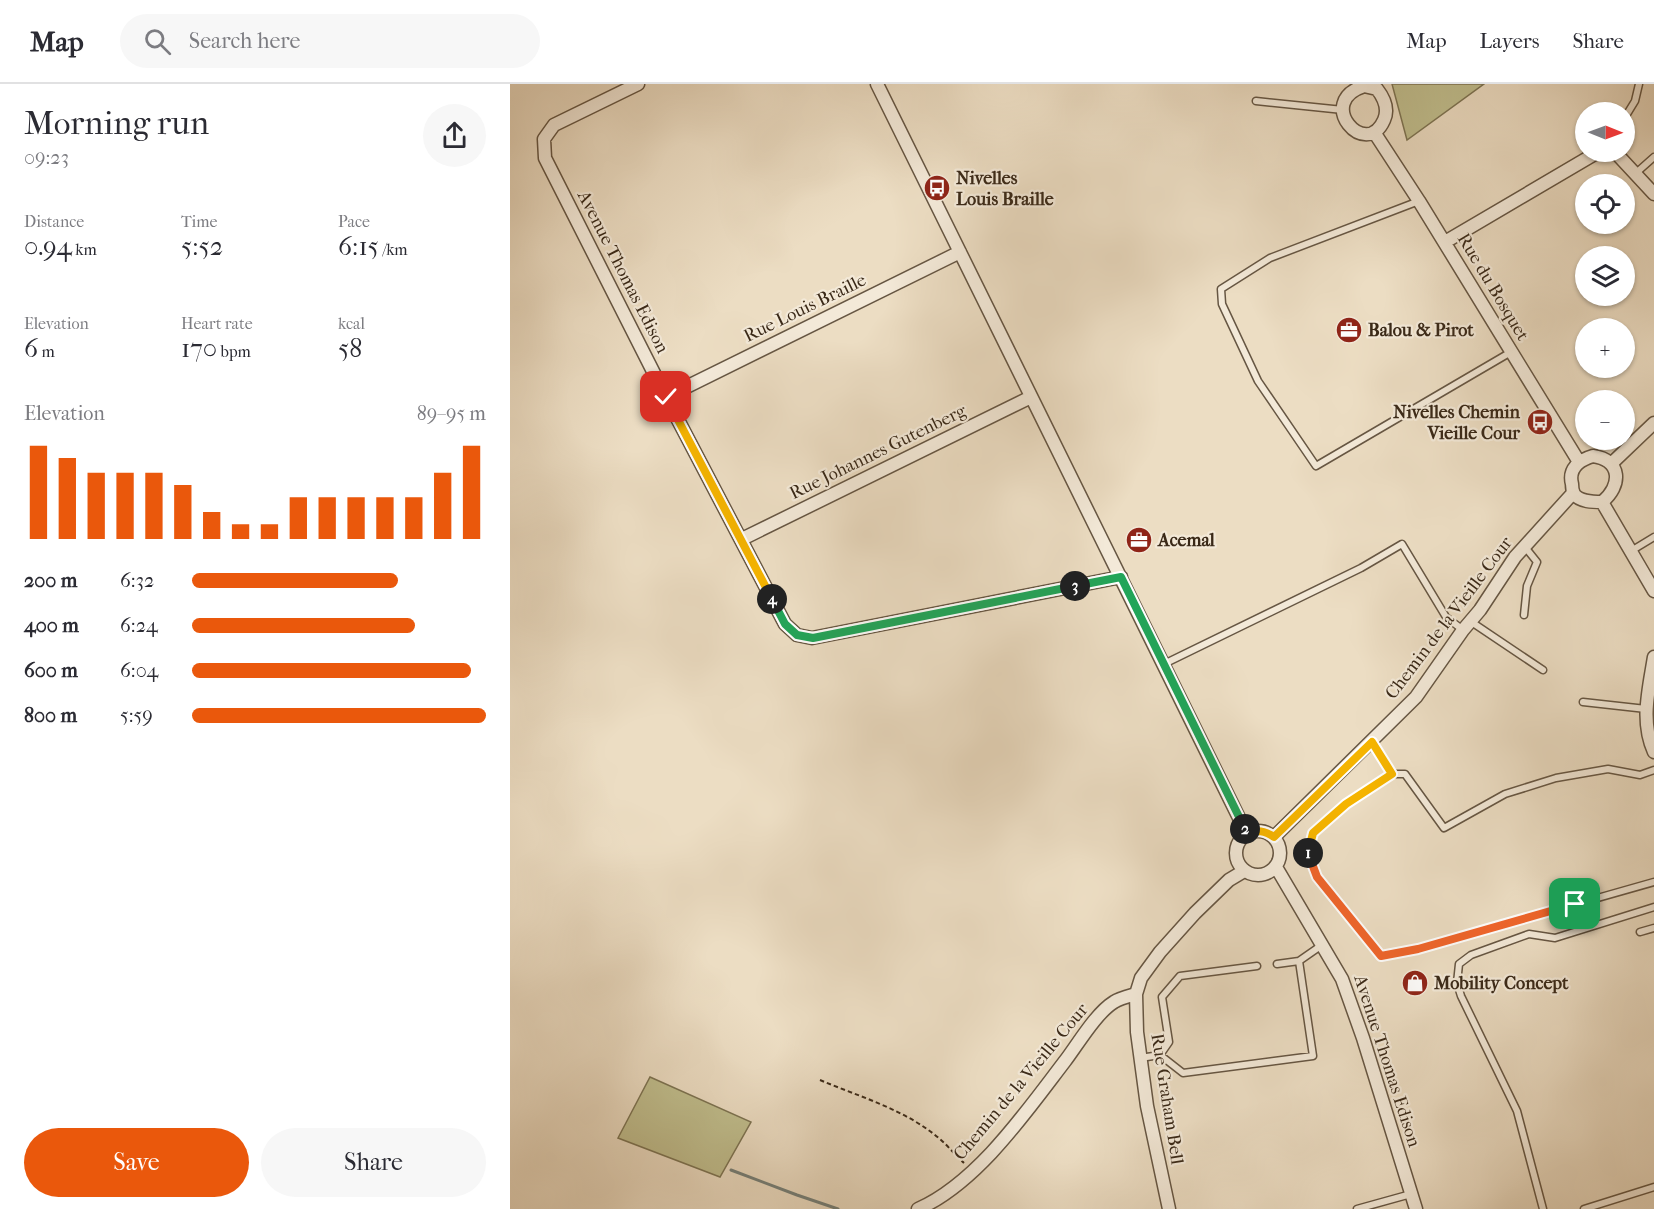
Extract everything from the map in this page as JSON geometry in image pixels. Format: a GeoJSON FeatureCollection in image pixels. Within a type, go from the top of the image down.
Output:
{"type":"FeatureCollection","features":[{"type":"Feature","properties":{"kind":"street","name":"Avenue Thomas Edison"},"geometry":{"type":"LineString","coordinates":[[638,84],[555,125],[544,139],[545,158],[666,397],[785,624],[797,635],[813,638],[1121,577]]}},
{"type":"Feature","properties":{"kind":"street"},"geometry":{"type":"LineString","coordinates":[[877,84],[1247,834]]}},
{"type":"Feature","properties":{"kind":"street"},"geometry":{"type":"LineString","coordinates":[[1371,86],[1381,93],[1386,109],[1383,123],[1374,132],[1363,134],[1346,123],[1343,110],[1353,87],[1371,86]]}},
{"type":"Feature","properties":{"kind":"street","name":"Rue du Bosquet"},"geometry":{"type":"LineString","coordinates":[[1374,132],[1445,242],[1579,462]]}},
{"type":"Feature","properties":{"kind":"street"},"geometry":{"type":"LineString","coordinates":[[1445,242],[1581,162]]}},
{"type":"Feature","properties":{"kind":"street"},"geometry":{"type":"LineString","coordinates":[[1625,162],[1654,194]]}},
{"type":"Feature","properties":{"kind":"street","name":"Rue Louis Braille"},"geometry":{"type":"LineString","coordinates":[[666,397],[960,252]]}},
{"type":"Feature","properties":{"kind":"street","name":"Rue Johannes Gutenberg"},"geometry":{"type":"LineString","coordinates":[[742,539],[1031,397]]}},
{"type":"Feature","properties":{"kind":"street"},"geometry":{"type":"LineString","coordinates":[[1611,464],[1652,429]]}},
{"type":"Feature","properties":{"kind":"street"},"geometry":{"type":"LineString","coordinates":[[1593,456],[1601,457],[1611,464],[1616,477],[1616,485],[1602,502],[1584,500],[1573,493],[1570,480],[1579,462],[1593,456]]}},
{"type":"Feature","properties":{"kind":"street","name":"Chemin de la Vieille Cour"},"geometry":{"type":"LineString","coordinates":[[1274,837],[1416,697],[1515,557],[1573,493]]}},
{"type":"Feature","properties":{"kind":"street"},"geometry":{"type":"LineString","coordinates":[[1602,502],[1654,591]]}},
{"type":"Feature","properties":{"kind":"street"},"geometry":{"type":"LineString","coordinates":[[1653,665],[1646,709],[1646,726],[1653,749]]}},
{"type":"Feature","properties":{"kind":"street"},"geometry":{"type":"LineString","coordinates":[[1260,831],[1274,837],[1281,852],[1276,867],[1258,876],[1250,875],[1239,866],[1236,850],[1238,843],[1247,834],[1260,831]]}},
{"type":"Feature","properties":{"kind":"street","name":"Avenue Thomas Edison"},"geometry":{"type":"LineString","coordinates":[[1276,867],[1342,979],[1364,1038],[1416,1209]]}},
{"type":"Feature","properties":{"kind":"street"},"geometry":{"type":"LineString","coordinates":[[1136,994],[1141,978],[1160,952],[1229,880],[1244,871]]}},
{"type":"Feature","properties":{"kind":"street","name":"Chemin de la Vieille Cour"},"geometry":{"type":"LineString","coordinates":[[918,1209],[948,1192],[972,1172],[1002,1140],[1101,1013],[1117,1000],[1136,994]]}},
{"type":"Feature","properties":{"kind":"street","name":"Rue Graham Bell"},"geometry":{"type":"LineString","coordinates":[[1136,994],[1140,1058],[1147,1106],[1169,1209]]}},
{"type":"Feature","properties":{"kind":"lane"},"geometry":{"type":"LineString","coordinates":[[1634,102],[1639,84]]}},
{"type":"Feature","properties":{"kind":"lane"},"geometry":{"type":"LineString","coordinates":[[1256,101],[1343,110]]}},
{"type":"Feature","properties":{"kind":"lane"},"geometry":{"type":"LineString","coordinates":[[1636,174],[1654,157]]}},
{"type":"Feature","properties":{"kind":"lane"},"geometry":{"type":"LineString","coordinates":[[1419,201],[1270,258],[1221,289],[1222,304],[1258,381],[1316,466],[1511,352]]}},
{"type":"Feature","properties":{"kind":"lane"},"geometry":{"type":"LineString","coordinates":[[1631,551],[1654,537]]}},
{"type":"Feature","properties":{"kind":"lane"},"geometry":{"type":"LineString","coordinates":[[1168,662],[1361,568],[1402,544],[1446,616],[1543,670]]}},
{"type":"Feature","properties":{"kind":"lane"},"geometry":{"type":"LineString","coordinates":[[1524,615],[1527,586],[1537,562],[1525,547]]}},
{"type":"Feature","properties":{"kind":"lane"},"geometry":{"type":"LineString","coordinates":[[1583,702],[1646,709]]}},
{"type":"Feature","properties":{"kind":"lane"},"geometry":{"type":"LineString","coordinates":[[1372,742],[1392,774]]}},
{"type":"Feature","properties":{"kind":"lane"},"geometry":{"type":"LineString","coordinates":[[1654,770],[1640,775],[1608,769],[1556,777],[1505,794],[1444,828],[1406,774],[1392,774],[1346,804],[1313,833],[1308,852],[1317,877],[1381,956],[1418,949],[1654,882]]}},
{"type":"Feature","properties":{"kind":"lane"},"geometry":{"type":"LineString","coordinates":[[1543,1209],[1516,1111],[1461,996],[1457,983],[1460,964],[1471,955],[1529,934],[1555,938],[1654,907]]}},
{"type":"Feature","properties":{"kind":"lane"},"geometry":{"type":"LineString","coordinates":[[1640,932],[1654,928]]}},
{"type":"Feature","properties":{"kind":"lane"},"geometry":{"type":"LineString","coordinates":[[1277,964],[1299,961],[1322,945]]}},
{"type":"Feature","properties":{"kind":"lane"},"geometry":{"type":"LineString","coordinates":[[1140,1058],[1160,1055],[1183,1073],[1313,1056],[1299,961]]}},
{"type":"Feature","properties":{"kind":"lane"},"geometry":{"type":"LineString","coordinates":[[1160,1055],[1169,1042],[1162,997],[1180,976],[1257,966]]}},
{"type":"Feature","properties":{"kind":"lane"},"geometry":{"type":"LineString","coordinates":[[1584,1209],[1654,1187]]}},
{"type":"Feature","properties":{"kind":"lane"},"geometry":{"type":"LineString","coordinates":[[1357,1209],[1412,1194]]}},
{"type":"Feature","properties":{"kind":"path"},"geometry":{"type":"LineString","coordinates":[[820,1080],[916,1122],[940,1140],[972,1172]]}},
{"type":"Feature","properties":{"kind":"shaded area"},"geometry":{"type":"Polygon","coordinates":[[[1392,84],[1484,84],[1407,140],[1392,84]]]}},
{"type":"Feature","properties":{"kind":"shaded area"},"geometry":{"type":"Polygon","coordinates":[[[650,1077],[751,1122],[720,1177],[618,1138],[650,1077]]]}},
{"type":"Feature","properties":{"kind":"waterway"},"geometry":{"type":"LineString","coordinates":[[731,1170],[838,1209]]}},
{"type":"Feature","properties":{"kind":"place","name":"Nivelles Louis Braille"},"geometry":{"type":"Point","coordinates":[937,188]}},
{"type":"Feature","properties":{"kind":"place","name":"Balou & Pirot"},"geometry":{"type":"Point","coordinates":[1349,330]}},
{"type":"Feature","properties":{"kind":"place","name":"Nivelles Chemin Vieille Cour"},"geometry":{"type":"Point","coordinates":[1540,422]}},
{"type":"Feature","properties":{"kind":"place","name":"Acemal"},"geometry":{"type":"Point","coordinates":[1139,540]}},
{"type":"Feature","properties":{"kind":"place","name":"Mobility Concept"},"geometry":{"type":"Point","coordinates":[1415,983]}},
{"type":"Feature","properties":{"kind":"route"},"geometry":{"type":"LineString","coordinates":[[666,397],[785,624],[797,635],[813,638],[1121,577],[1247,834],[1260,831],[1274,837],[1372,742],[1392,774],[1346,804],[1313,833],[1308,852],[1317,877],[1381,956],[1418,949],[1575,904]]}}]}
